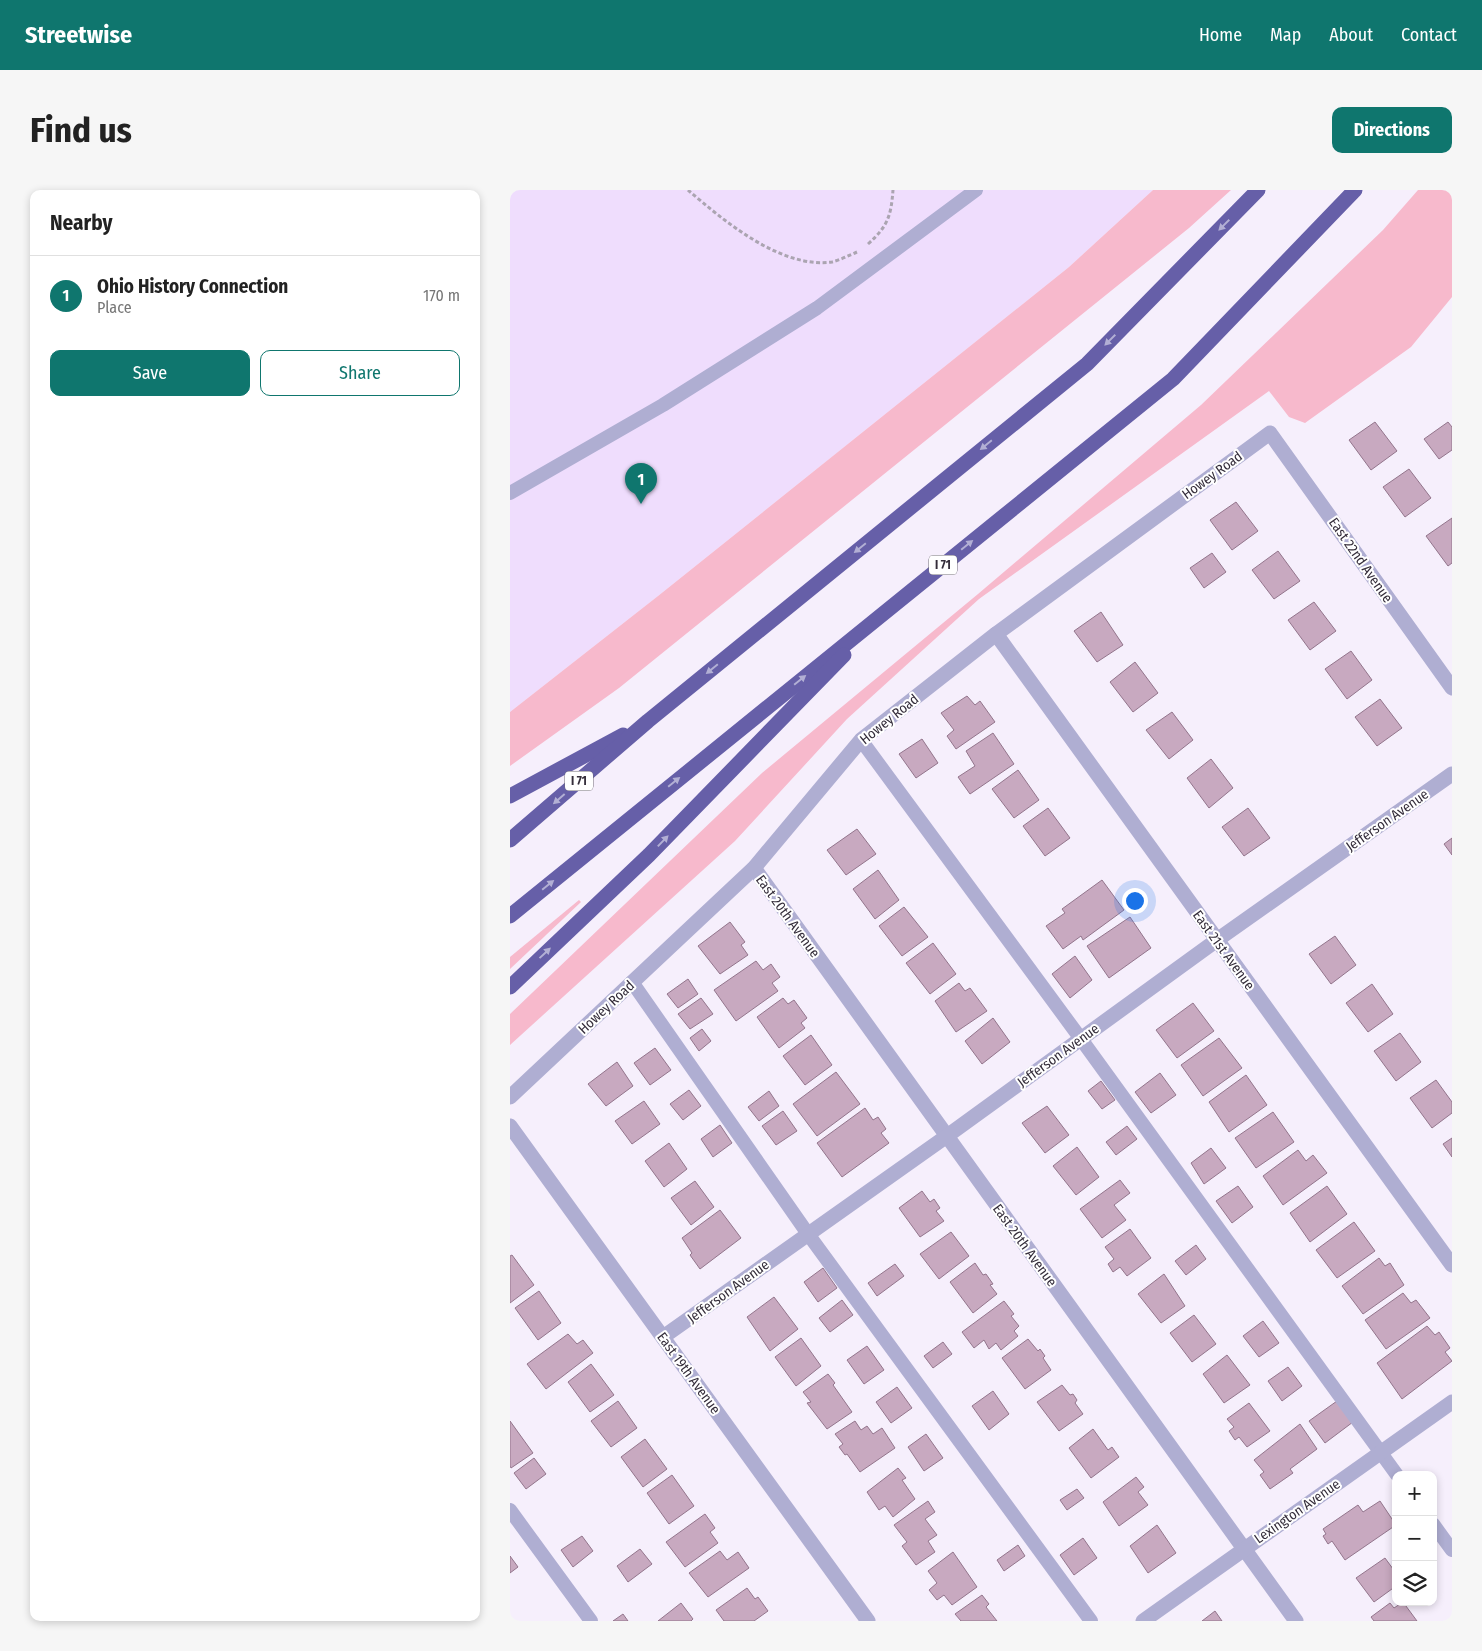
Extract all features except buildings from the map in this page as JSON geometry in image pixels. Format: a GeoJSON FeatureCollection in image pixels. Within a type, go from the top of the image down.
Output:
{"type":"FeatureCollection","features":[{"type":"Feature","properties":{"kind":"highway","name":"I 71"},"geometry":{"type":"LineString","coordinates":[[510,840],[648,721],[1087,364],[1258,190]]}},
{"type":"Feature","properties":{"kind":"highway","name":"I 71"},"geometry":{"type":"LineString","coordinates":[[510,916],[1173,379],[1355,190]]}},
{"type":"Feature","properties":{"kind":"highway"},"geometry":{"type":"LineString","coordinates":[[510,987],[649,855],[892,606]]}},
{"type":"Feature","properties":{"kind":"highway"},"geometry":{"type":"LineString","coordinates":[[510,796],[648,721]]}},
{"type":"Feature","properties":{"kind":"street","name":"Howey Road"},"geometry":{"type":"LineString","coordinates":[[510,1097],[754,868],[861,740],[996,634],[1270,433]]}},
{"type":"Feature","properties":{"kind":"street","name":"East 22nd Avenue"},"geometry":{"type":"LineString","coordinates":[[1270,433],[1452,688]]}},
{"type":"Feature","properties":{"kind":"street","name":"East 21st Avenue"},"geometry":{"type":"LineString","coordinates":[[996,634],[1452,1265]]}},
{"type":"Feature","properties":{"kind":"street","name":"Jefferson Avenue"},"geometry":{"type":"LineString","coordinates":[[664,1337],[1217,940],[1452,774]]}},
{"type":"Feature","properties":{"kind":"street","name":"East 20th Avenue"},"geometry":{"type":"LineString","coordinates":[[754,868],[1296,1621]]}},
{"type":"Feature","properties":{"kind":"street","name":"East 19th Avenue"},"geometry":{"type":"LineString","coordinates":[[510,1126],[868,1621]]}},
{"type":"Feature","properties":{"kind":"street","name":"Lexington Avenue"},"geometry":{"type":"LineString","coordinates":[[1143,1621],[1452,1402]]}},
{"type":"Feature","properties":{"kind":"lane"},"geometry":{"type":"LineString","coordinates":[[510,493],[663,405],[817,308],[976,190]]}},
{"type":"Feature","properties":{"kind":"lane"},"geometry":{"type":"LineString","coordinates":[[861,740],[1081,1039],[1394,1471]]}},
{"type":"Feature","properties":{"kind":"lane"},"geometry":{"type":"LineString","coordinates":[[632,982],[808,1234],[1091,1621]]}},
{"type":"Feature","properties":{"kind":"lane"},"geometry":{"type":"LineString","coordinates":[[510,1510],[591,1621]]}},
{"type":"Feature","properties":{"kind":"lane"},"geometry":{"type":"LineString","coordinates":[[1437,1529],[1452,1550]]}},
{"type":"Feature","properties":{"kind":"path"},"geometry":{"type":"LineString","coordinates":[[688,190],[717,215],[744,234],[779,253],[805,260],[833,262],[859,251]]}},
{"type":"Feature","properties":{"kind":"path"},"geometry":{"type":"LineString","coordinates":[[866,246],[879,234],[891,213],[892,190]]}},
{"type":"Feature","properties":{"kind":"shaded area"},"geometry":{"type":"Polygon","coordinates":[[[510,190],[1153,190],[1069,267],[510,712],[510,190]]]}},
{"type":"Feature","properties":{"kind":"shaded area"},"geometry":{"type":"Polygon","coordinates":[[[1153,190],[1231,190],[1189,228],[619,688],[510,766],[510,712],[1069,267],[1153,190]]]}},
{"type":"Feature","properties":{"kind":"shaded area"},"geometry":{"type":"Polygon","coordinates":[[[1418,190],[1452,190],[1452,297],[1411,347],[1305,423],[1289,417],[1269,391],[979,599],[847,719],[735,841],[510,1045],[510,1014],[762,773],[978,594],[1201,405],[1383,230],[1418,190]]]}},
{"type":"Feature","properties":{"kind":"shaded area"},"geometry":{"type":"Polygon","coordinates":[[[579,900],[581,902],[510,969],[510,957],[579,900]]]}},
{"type":"Feature","properties":{"kind":"place","name":"Ohio History Connection"},"geometry":{"type":"Point","coordinates":[641,504]}}]}
